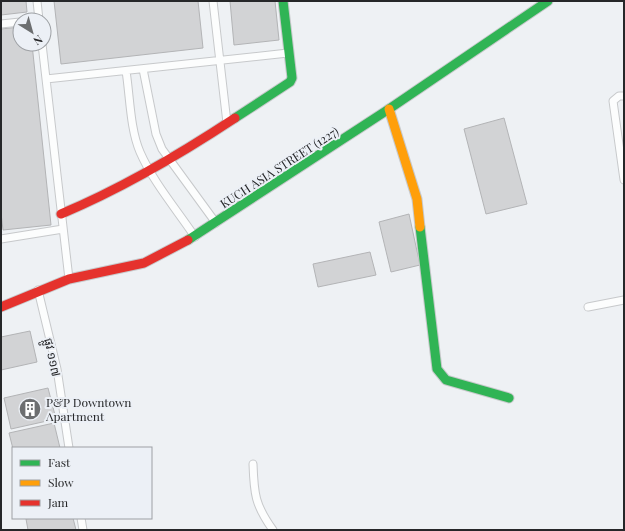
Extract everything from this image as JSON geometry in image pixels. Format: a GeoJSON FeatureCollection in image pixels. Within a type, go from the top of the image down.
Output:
{"type":"FeatureCollection","features":[{"type":"Feature","properties":{"kind":"street"},"geometry":{"type":"LineString","coordinates":[[37,1],[38,12]]}},
{"type":"Feature","properties":{"kind":"street"},"geometry":{"type":"LineString","coordinates":[[213,1],[227,123]]}},
{"type":"Feature","properties":{"kind":"street"},"geometry":{"type":"LineString","coordinates":[[61,214],[93,202],[170,160],[290,82],[283,1]]}},
{"type":"Feature","properties":{"kind":"street","name":"KUCH ASIA STREET (1227)"},"geometry":{"type":"LineString","coordinates":[[1,307],[38,290],[69,279],[144,263],[195,237],[389,110],[542,2]]}},
{"type":"Feature","properties":{"kind":"street"},"geometry":{"type":"LineString","coordinates":[[1,24],[12,23]]}},
{"type":"Feature","properties":{"kind":"street"},"geometry":{"type":"LineString","coordinates":[[43,52],[69,279]]}},
{"type":"Feature","properties":{"kind":"street"},"geometry":{"type":"LineString","coordinates":[[46,79],[288,53]]}},
{"type":"Feature","properties":{"kind":"street"},"geometry":{"type":"LineString","coordinates":[[143,69],[156,134],[162,150],[216,223]]}},
{"type":"Feature","properties":{"kind":"street"},"geometry":{"type":"LineString","coordinates":[[126,71],[135,134],[140,152],[150,171],[195,237]]}},
{"type":"Feature","properties":{"kind":"street"},"geometry":{"type":"LineString","coordinates":[[624,96],[619,96],[613,101],[624,180]]}},
{"type":"Feature","properties":{"kind":"street"},"geometry":{"type":"LineString","coordinates":[[389,110],[418,199],[437,369],[446,380],[509,398]]}},
{"type":"Feature","properties":{"kind":"street"},"geometry":{"type":"LineString","coordinates":[[1,239],[63,229]]}},
{"type":"Feature","properties":{"kind":"street","name":"ផ្លូវ ១១៧"},"geometry":{"type":"LineString","coordinates":[[38,290],[57,369],[70,447]]}},
{"type":"Feature","properties":{"kind":"street"},"geometry":{"type":"LineString","coordinates":[[588,307],[624,300]]}},
{"type":"Feature","properties":{"kind":"street"},"geometry":{"type":"LineString","coordinates":[[253,464],[254,493],[261,514],[273,530]]}},
{"type":"Feature","properties":{"kind":"street"},"geometry":{"type":"LineString","coordinates":[[81,519],[83,530]]}},
{"type":"Feature","properties":{"kind":"building"},"geometry":{"type":"Polygon","coordinates":[[[1,1],[26,1],[27,12],[12,12],[12,14],[1,15],[1,1]]]}},
{"type":"Feature","properties":{"kind":"building"},"geometry":{"type":"Polygon","coordinates":[[[54,1],[198,1],[203,48],[61,64],[54,1]]]}},
{"type":"Feature","properties":{"kind":"building"},"geometry":{"type":"Polygon","coordinates":[[[230,1],[275,1],[279,40],[234,45],[230,1]]]}},
{"type":"Feature","properties":{"kind":"building"},"geometry":{"type":"Polygon","coordinates":[[[12,28],[12,52],[33,52],[51,225],[3,230],[1,213],[1,29],[12,28]]]}},
{"type":"Feature","properties":{"kind":"building"},"geometry":{"type":"Polygon","coordinates":[[[504,118],[527,204],[486,214],[464,129],[504,118]]]}},
{"type":"Feature","properties":{"kind":"building"},"geometry":{"type":"Polygon","coordinates":[[[409,214],[420,265],[391,272],[379,222],[409,214]]]}},
{"type":"Feature","properties":{"kind":"building"},"geometry":{"type":"Polygon","coordinates":[[[370,252],[376,275],[318,287],[313,264],[370,252]]]}},
{"type":"Feature","properties":{"kind":"building"},"geometry":{"type":"Polygon","coordinates":[[[30,331],[37,362],[1,370],[1,337],[30,331]]]}},
{"type":"Feature","properties":{"kind":"building","name":"P&P Downtown Apartment"},"geometry":{"type":"Polygon","coordinates":[[[48,388],[56,419],[11,429],[4,398],[48,388]]]}},
{"type":"Feature","properties":{"kind":"building"},"geometry":{"type":"Polygon","coordinates":[[[54,423],[60,447],[12,447],[9,433],[54,423]]]}},
{"type":"Feature","properties":{"kind":"building"},"geometry":{"type":"Polygon","coordinates":[[[26,519],[73,519],[76,530],[28,530],[26,519]]]}},
{"type":"Feature","properties":{"kind":"traffic: fast"},"geometry":{"type":"LineString","coordinates":[[235,118],[290,82],[292,78],[283,1]]}},
{"type":"Feature","properties":{"kind":"traffic: fast"},"geometry":{"type":"LineString","coordinates":[[188,240],[389,109],[548,1]]}},
{"type":"Feature","properties":{"kind":"traffic: fast"},"geometry":{"type":"LineString","coordinates":[[420,227],[437,369],[446,380],[509,398]]}},
{"type":"Feature","properties":{"kind":"traffic: slow"},"geometry":{"type":"LineString","coordinates":[[389,109],[417,199],[420,227]]}},
{"type":"Feature","properties":{"kind":"traffic: jam"},"geometry":{"type":"LineString","coordinates":[[61,214],[129,182],[193,145],[235,118]]}},
{"type":"Feature","properties":{"kind":"traffic: jam"},"geometry":{"type":"LineString","coordinates":[[1,307],[69,279],[144,263],[188,240]]}},
{"type":"Feature","properties":{"kind":"place","name":"P&P Downtown Apartment"},"geometry":{"type":"Point","coordinates":[30,409]}}]}
